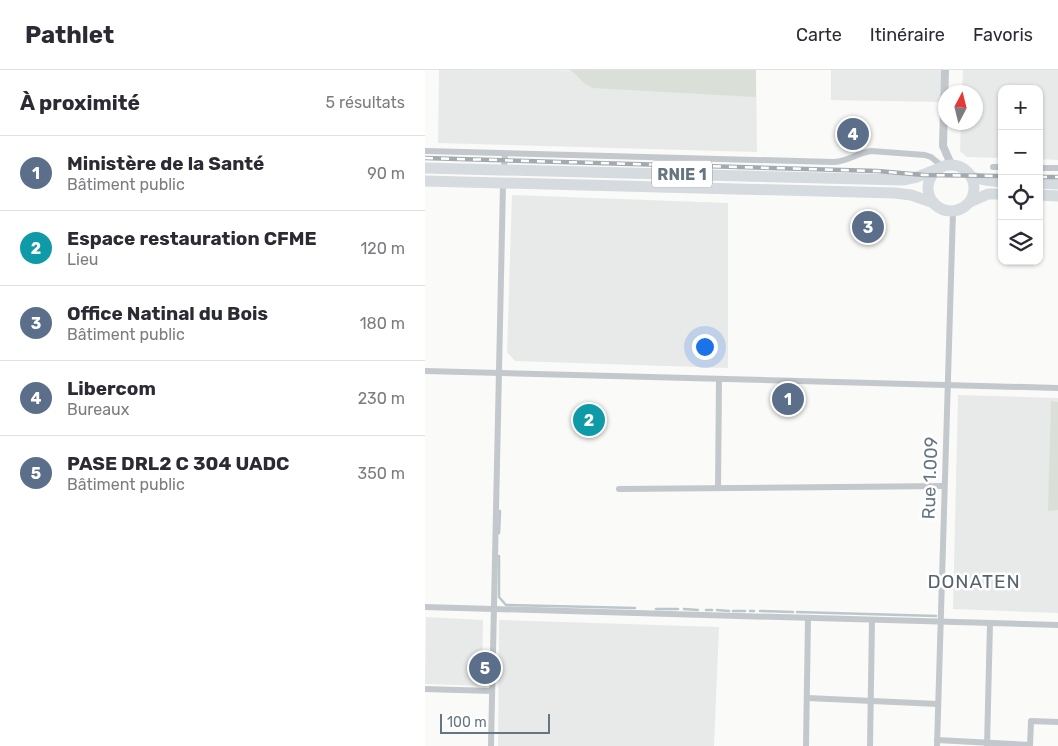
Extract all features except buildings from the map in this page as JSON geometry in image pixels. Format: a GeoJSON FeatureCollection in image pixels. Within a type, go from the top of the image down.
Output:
{"type":"FeatureCollection","features":[{"type":"Feature","properties":{"kind":"highway","name":"RNIE 1"},"geometry":{"type":"LineString","coordinates":[[425,168],[903,180],[943,166]]}},
{"type":"Feature","properties":{"kind":"highway"},"geometry":{"type":"LineString","coordinates":[[934,203],[929,194],[928,184],[932,175],[943,166],[965,168],[972,177],[975,190],[970,202]]}},
{"type":"Feature","properties":{"kind":"highway"},"geometry":{"type":"LineString","coordinates":[[972,177],[998,182]]}},
{"type":"Feature","properties":{"kind":"highway","name":"RNIE 1"},"geometry":{"type":"LineString","coordinates":[[425,181],[895,193],[911,195],[934,203],[943,210],[953,211]]}},
{"type":"Feature","properties":{"kind":"highway"},"geometry":{"type":"LineString","coordinates":[[1043,183],[1058,184]]}},
{"type":"Feature","properties":{"kind":"highway"},"geometry":{"type":"LineString","coordinates":[[953,211],[963,208],[970,202],[988,194],[998,194]]}},
{"type":"Feature","properties":{"kind":"highway"},"geometry":{"type":"LineString","coordinates":[[1043,195],[1058,196]]}},
{"type":"Feature","properties":{"kind":"street"},"geometry":{"type":"LineString","coordinates":[[943,166],[945,70]]}},
{"type":"Feature","properties":{"kind":"street"},"geometry":{"type":"LineString","coordinates":[[425,151],[833,162],[847,160],[864,152],[871,151],[925,155],[943,166]]}},
{"type":"Feature","properties":{"kind":"street"},"geometry":{"type":"LineString","coordinates":[[505,154],[505,170]]}},
{"type":"Feature","properties":{"kind":"street"},"geometry":{"type":"LineString","coordinates":[[993,167],[998,168]]}},
{"type":"Feature","properties":{"kind":"street"},"geometry":{"type":"LineString","coordinates":[[1043,168],[1058,168]]}},
{"type":"Feature","properties":{"kind":"street"},"geometry":{"type":"LineString","coordinates":[[491,746],[503,183]]}},
{"type":"Feature","properties":{"kind":"street","name":"Rue 1.009"},"geometry":{"type":"LineString","coordinates":[[937,743],[953,211]]}},
{"type":"Feature","properties":{"kind":"street"},"geometry":{"type":"LineString","coordinates":[[425,371],[1058,388]]}},
{"type":"Feature","properties":{"kind":"street"},"geometry":{"type":"LineString","coordinates":[[718,488],[719,378]]}},
{"type":"Feature","properties":{"kind":"street"},"geometry":{"type":"LineString","coordinates":[[619,489],[944,486]]}},
{"type":"Feature","properties":{"kind":"street"},"geometry":{"type":"LineString","coordinates":[[425,607],[1058,625]]}},
{"type":"Feature","properties":{"kind":"street"},"geometry":{"type":"LineString","coordinates":[[806,746],[808,618]]}},
{"type":"Feature","properties":{"kind":"street"},"geometry":{"type":"LineString","coordinates":[[870,746],[872,620]]}},
{"type":"Feature","properties":{"kind":"street"},"geometry":{"type":"LineString","coordinates":[[987,744],[990,623]]}},
{"type":"Feature","properties":{"kind":"street"},"geometry":{"type":"LineString","coordinates":[[425,689],[492,691]]}},
{"type":"Feature","properties":{"kind":"street"},"geometry":{"type":"LineString","coordinates":[[807,698],[938,704]]}},
{"type":"Feature","properties":{"kind":"street"},"geometry":{"type":"LineString","coordinates":[[937,743],[1031,746],[1031,721],[1058,722]]}},
{"type":"Feature","properties":{"kind":"shaded area"},"geometry":{"type":"Polygon","coordinates":[[[439,70],[756,71],[757,152],[438,143],[439,70]]]}},
{"type":"Feature","properties":{"kind":"shaded area"},"geometry":{"type":"Polygon","coordinates":[[[570,70],[756,70],[756,97],[593,88],[570,70]]]}},
{"type":"Feature","properties":{"kind":"shaded area"},"geometry":{"type":"Polygon","coordinates":[[[831,70],[941,70],[941,85],[938,85],[938,102],[831,100],[831,70]]]}},
{"type":"Feature","properties":{"kind":"shaded area"},"geometry":{"type":"Polygon","coordinates":[[[963,70],[1058,70],[1058,160],[1043,159],[1043,85],[998,85],[998,158],[967,157],[960,151],[961,130],[983,130],[983,85],[962,85],[963,70]]]}},
{"type":"Feature","properties":{"kind":"shaded area"},"geometry":{"type":"Polygon","coordinates":[[[512,195],[728,203],[728,368],[515,361],[507,352],[512,195]]]}},
{"type":"Feature","properties":{"kind":"shaded area"},"geometry":{"type":"Polygon","coordinates":[[[958,395],[1058,398],[1058,613],[953,609],[958,395]]]}},
{"type":"Feature","properties":{"kind":"shaded area"},"geometry":{"type":"Polygon","coordinates":[[[1051,401],[1058,402],[1058,510],[1048,511],[1051,401]]]}},
{"type":"Feature","properties":{"kind":"shaded area"},"geometry":{"type":"Polygon","coordinates":[[[426,617],[483,620],[482,686],[425,684],[426,617]]]}},
{"type":"Feature","properties":{"kind":"shaded area"},"geometry":{"type":"Polygon","coordinates":[[[499,620],[719,627],[714,746],[498,746],[499,620]]]}},
{"type":"Feature","properties":{"kind":"waterway"},"geometry":{"type":"LineString","coordinates":[[499,533],[500,511]]}},
{"type":"Feature","properties":{"kind":"waterway"},"geometry":{"type":"LineString","coordinates":[[499,556],[499,597],[506,605],[635,608]]}},
{"type":"Feature","properties":{"kind":"waterway"},"geometry":{"type":"LineString","coordinates":[[656,609],[678,609]]}},
{"type":"Feature","properties":{"kind":"waterway"},"geometry":{"type":"LineString","coordinates":[[684,609],[698,610]]}},
{"type":"Feature","properties":{"kind":"waterway"},"geometry":{"type":"LineString","coordinates":[[706,610],[712,610]]}},
{"type":"Feature","properties":{"kind":"waterway"},"geometry":{"type":"LineString","coordinates":[[717,610],[729,611]]}},
{"type":"Feature","properties":{"kind":"waterway"},"geometry":{"type":"LineString","coordinates":[[733,611],[745,611]]}},
{"type":"Feature","properties":{"kind":"waterway"},"geometry":{"type":"LineString","coordinates":[[760,611],[793,612]]}},
{"type":"Feature","properties":{"kind":"waterway"},"geometry":{"type":"LineString","coordinates":[[797,612],[936,616]]}},
{"type":"Feature","properties":{"kind":"railway"},"geometry":{"type":"LineString","coordinates":[[425,158],[998,176]]}},
{"type":"Feature","properties":{"kind":"railway"},"geometry":{"type":"LineString","coordinates":[[1043,177],[1058,177]]}},
{"type":"Feature","properties":{"kind":"place","name":"Libercom"},"geometry":{"type":"Point","coordinates":[853,134]}},
{"type":"Feature","properties":{"kind":"place","name":"Office Natinal du Bois"},"geometry":{"type":"Point","coordinates":[868,227]}},
{"type":"Feature","properties":{"kind":"place","name":"Ministère de la Santé"},"geometry":{"type":"Point","coordinates":[788,399]}},
{"type":"Feature","properties":{"kind":"place","name":"Espace restauration CFME"},"geometry":{"type":"Point","coordinates":[589,420]}},
{"type":"Feature","properties":{"kind":"place","name":"PASE DRL2 C 304 UADC"},"geometry":{"type":"Point","coordinates":[485,668]}},
{"type":"Feature","properties":{"kind":"district","name":"DONATEN"},"geometry":{"type":"Point","coordinates":[974,581]}}]}
